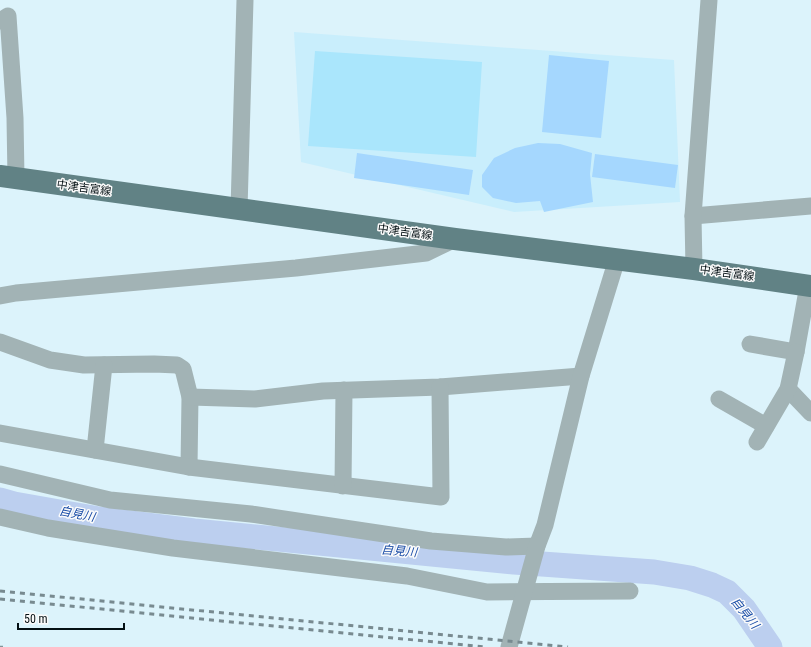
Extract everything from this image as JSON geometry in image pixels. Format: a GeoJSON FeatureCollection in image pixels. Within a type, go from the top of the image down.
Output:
{"type":"FeatureCollection","features":[{"type":"Feature","properties":{"kind":"main road","name":"中津吉富線"},"geometry":{"type":"LineString","coordinates":[[8,177],[455,239],[694,268],[809,286]]}},
{"type":"Feature","properties":{"kind":"street"},"geometry":{"type":"LineString","coordinates":[[239,209],[246,0]]}},
{"type":"Feature","properties":{"kind":"street"},"geometry":{"type":"LineString","coordinates":[[694,268],[693,216],[708,0]]}},
{"type":"Feature","properties":{"kind":"street"},"geometry":{"type":"LineString","coordinates":[[0,21],[8,16],[15,118],[8,177]]}},
{"type":"Feature","properties":{"kind":"street"},"geometry":{"type":"LineString","coordinates":[[693,216],[811,206]]}},
{"type":"Feature","properties":{"kind":"street"},"geometry":{"type":"LineString","coordinates":[[0,296],[16,293],[296,268],[426,253],[455,239]]}},
{"type":"Feature","properties":{"kind":"street"},"geometry":{"type":"LineString","coordinates":[[509,647],[544,524],[581,376],[617,259]]}},
{"type":"Feature","properties":{"kind":"street"},"geometry":{"type":"LineString","coordinates":[[756,442],[788,389],[809,286]]}},
{"type":"Feature","properties":{"kind":"street"},"geometry":{"type":"LineString","coordinates":[[0,342],[50,360],[84,365],[177,365],[183,369],[190,397],[189,467]]}},
{"type":"Feature","properties":{"kind":"street"},"geometry":{"type":"LineString","coordinates":[[750,344],[796,352]]}},
{"type":"Feature","properties":{"kind":"street"},"geometry":{"type":"LineString","coordinates":[[95,450],[104,365]]}},
{"type":"Feature","properties":{"kind":"street"},"geometry":{"type":"LineString","coordinates":[[190,397],[255,399],[322,391],[440,387],[581,376]]}},
{"type":"Feature","properties":{"kind":"street"},"geometry":{"type":"LineString","coordinates":[[0,433],[189,467],[441,497],[440,387]]}},
{"type":"Feature","properties":{"kind":"street"},"geometry":{"type":"LineString","coordinates":[[788,389],[811,413]]}},
{"type":"Feature","properties":{"kind":"street"},"geometry":{"type":"LineString","coordinates":[[343,486],[344,390]]}},
{"type":"Feature","properties":{"kind":"street"},"geometry":{"type":"LineString","coordinates":[[719,399],[766,426]]}},
{"type":"Feature","properties":{"kind":"street"},"geometry":{"type":"LineString","coordinates":[[0,474],[110,500],[251,514],[431,541],[506,547],[537,546]]}},
{"type":"Feature","properties":{"kind":"street"},"geometry":{"type":"LineString","coordinates":[[0,517],[48,528],[173,548],[407,576],[487,592],[525,589],[630,591]]}},
{"type":"Feature","properties":{"kind":"shaded area"},"geometry":{"type":"Polygon","coordinates":[[[294,32],[674,60],[680,202],[514,212],[301,162],[294,32]]]}},
{"type":"Feature","properties":{"kind":"shaded area"},"geometry":{"type":"Polygon","coordinates":[[[315,51],[482,62],[476,157],[308,146],[315,51]]]}},
{"type":"Feature","properties":{"kind":"building"},"geometry":{"type":"Polygon","coordinates":[[[549,55],[609,61],[601,138],[542,132],[549,55]]]}},
{"type":"Feature","properties":{"kind":"building"},"geometry":{"type":"Polygon","coordinates":[[[538,143],[560,144],[592,153],[590,174],[593,202],[544,212],[540,201],[516,203],[493,198],[482,187],[482,175],[494,158],[515,148],[538,143]]]}},
{"type":"Feature","properties":{"kind":"building"},"geometry":{"type":"Polygon","coordinates":[[[357,153],[473,170],[469,195],[354,178],[357,153]]]}},
{"type":"Feature","properties":{"kind":"building"},"geometry":{"type":"Polygon","coordinates":[[[595,154],[678,165],[675,188],[592,177],[595,154]]]}},
{"type":"Feature","properties":{"kind":"waterway","name":"自見川"},"geometry":{"type":"LineString","coordinates":[[0,500],[14,504],[99,519],[194,531],[514,562],[654,572],[690,578],[712,585],[727,592],[744,609],[770,647]]}},
{"type":"Feature","properties":{"kind":"railway"},"geometry":{"type":"LineString","coordinates":[[0,591],[568,647]]}},
{"type":"Feature","properties":{"kind":"railway"},"geometry":{"type":"LineString","coordinates":[[0,599],[485,647]]}}]}
